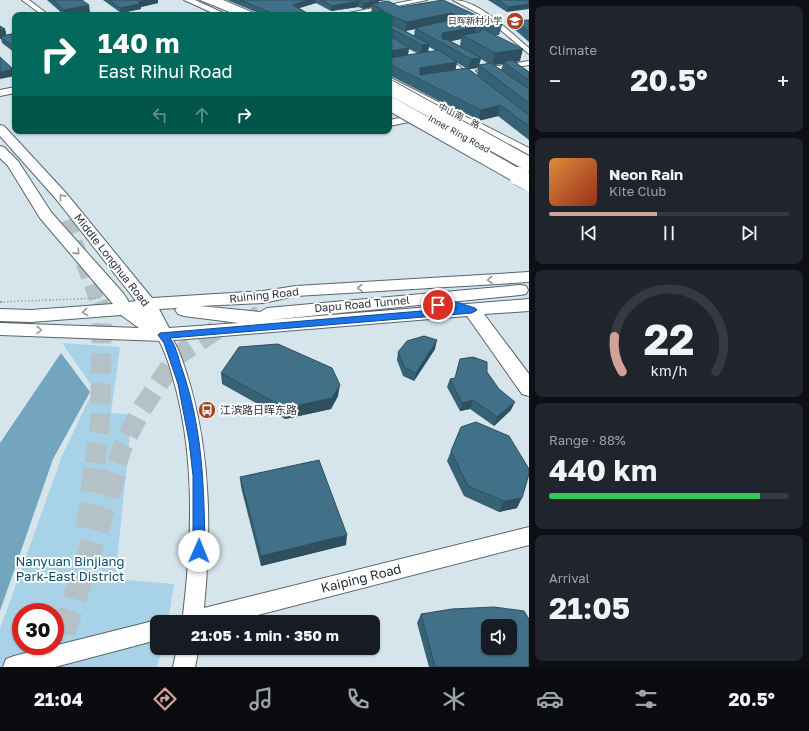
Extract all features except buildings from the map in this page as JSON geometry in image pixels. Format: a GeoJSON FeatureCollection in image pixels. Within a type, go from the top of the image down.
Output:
{"type":"FeatureCollection","features":[{"type":"Feature","properties":{"kind":"highway"},"geometry":{"type":"LineString","coordinates":[[194,0],[224,12]]}},
{"type":"Feature","properties":{"kind":"highway"},"geometry":{"type":"LineString","coordinates":[[205,0],[238,12]]}},
{"type":"Feature","properties":{"kind":"highway"},"geometry":{"type":"LineString","coordinates":[[392,85],[529,158]]}},
{"type":"Feature","properties":{"kind":"highway","name":"Inner Ring Road"},"geometry":{"type":"LineString","coordinates":[[392,89],[529,163]]}},
{"type":"Feature","properties":{"kind":"highway","name":"Inner Ring Road"},"geometry":{"type":"LineString","coordinates":[[392,96],[529,173]]}},
{"type":"Feature","properties":{"kind":"highway"},"geometry":{"type":"LineString","coordinates":[[392,105],[529,182]]}},
{"type":"Feature","properties":{"kind":"main road"},"geometry":{"type":"LineString","coordinates":[[188,0],[217,12]]}},
{"type":"Feature","properties":{"kind":"main road"},"geometry":{"type":"LineString","coordinates":[[219,0],[248,12]]}},
{"type":"Feature","properties":{"kind":"main road","name":"中山南二路"},"geometry":{"type":"LineString","coordinates":[[392,82],[529,153]]}},
{"type":"Feature","properties":{"kind":"main road"},"geometry":{"type":"LineString","coordinates":[[392,89],[529,163]]}},
{"type":"Feature","properties":{"kind":"main road"},"geometry":{"type":"LineString","coordinates":[[392,100],[416,118],[529,188]]}},
{"type":"Feature","properties":{"kind":"main road"},"geometry":{"type":"LineString","coordinates":[[392,108],[416,118],[529,182]]}},
{"type":"Feature","properties":{"kind":"main road","name":"Middle Longhua Road"},"geometry":{"type":"LineString","coordinates":[[0,129],[62,196],[148,304],[163,335]]}},
{"type":"Feature","properties":{"kind":"main road"},"geometry":{"type":"LineString","coordinates":[[0,150],[22,166],[67,220]]}},
{"type":"Feature","properties":{"kind":"main road","name":"Middle Longhua Road"},"geometry":{"type":"LineString","coordinates":[[0,150],[13,164],[45,215],[121,303],[163,335]]}},
{"type":"Feature","properties":{"kind":"main road","name":"Ruining Road"},"geometry":{"type":"LineString","coordinates":[[0,315],[31,316],[121,303],[148,304],[263,297],[296,291],[529,277]]}},
{"type":"Feature","properties":{"kind":"main road","name":"Dapu Road Tunnel"},"geometry":{"type":"LineString","coordinates":[[267,314],[529,288]]}},
{"type":"Feature","properties":{"kind":"main road"},"geometry":{"type":"LineString","coordinates":[[190,310],[215,309],[263,297]]}},
{"type":"Feature","properties":{"kind":"main road"},"geometry":{"type":"LineString","coordinates":[[148,304],[228,316],[274,318],[453,304],[472,310],[529,389]]}},
{"type":"Feature","properties":{"kind":"main road"},"geometry":{"type":"LineString","coordinates":[[0,328],[163,335],[529,305]]}},
{"type":"Feature","properties":{"kind":"street"},"geometry":{"type":"LineString","coordinates":[[25,0],[42,12]]}},
{"type":"Feature","properties":{"kind":"street"},"geometry":{"type":"LineString","coordinates":[[456,0],[487,16],[527,49]]}},
{"type":"Feature","properties":{"kind":"street"},"geometry":{"type":"LineString","coordinates":[[360,12],[427,1]]}},
{"type":"Feature","properties":{"kind":"street"},"geometry":{"type":"LineString","coordinates":[[377,12],[427,1]]}},
{"type":"Feature","properties":{"kind":"street"},"geometry":{"type":"LineString","coordinates":[[392,30],[407,35],[466,74],[483,88]]}},
{"type":"Feature","properties":{"kind":"street"},"geometry":{"type":"LineString","coordinates":[[428,49],[441,47]]}},
{"type":"Feature","properties":{"kind":"street"},"geometry":{"type":"LineString","coordinates":[[426,58],[439,56]]}},
{"type":"Feature","properties":{"kind":"street"},"geometry":{"type":"LineString","coordinates":[[479,63],[494,72]]}},
{"type":"Feature","properties":{"kind":"street"},"geometry":{"type":"LineString","coordinates":[[451,76],[494,72],[529,63]]}},
{"type":"Feature","properties":{"kind":"street"},"geometry":{"type":"LineString","coordinates":[[0,88],[12,85]]}},
{"type":"Feature","properties":{"kind":"street"},"geometry":{"type":"LineString","coordinates":[[0,94],[12,91]]}},
{"type":"Feature","properties":{"kind":"street"},"geometry":{"type":"LineString","coordinates":[[392,122],[437,114]]}},
{"type":"Feature","properties":{"kind":"street"},"geometry":{"type":"LineString","coordinates":[[163,335],[168,342],[183,384],[191,419],[198,476],[199,563],[193,615]]}},
{"type":"Feature","properties":{"kind":"street","name":"Kaiping Road"},"geometry":{"type":"LineString","coordinates":[[219,615],[529,536]]}},
{"type":"Feature","properties":{"kind":"street"},"geometry":{"type":"LineString","coordinates":[[14,667],[150,632]]}},
{"type":"Feature","properties":{"kind":"street"},"geometry":{"type":"LineString","coordinates":[[184,667],[187,655]]}},
{"type":"Feature","properties":{"kind":"path"},"geometry":{"type":"LineString","coordinates":[[0,302],[121,303]]}},
{"type":"Feature","properties":{"kind":"green space","name":"Nanyuan Binjiang Park-East District"},"geometry":{"type":"Polygon","coordinates":[[[62,343],[120,347],[111,413],[132,415],[115,579],[174,584],[169,615],[150,615],[150,655],[160,655],[157,667],[0,667],[0,629],[62,456],[94,389],[62,343]]]}},
{"type":"Feature","properties":{"kind":"shaded area"},"geometry":{"type":"Polygon","coordinates":[[[61,353],[90,392],[53,459],[0,611],[0,443],[61,353]]]}},
{"type":"Feature","properties":{"kind":"tunnel"},"geometry":{"type":"LineString","coordinates":[[67,220],[98,303]]}},
{"type":"Feature","properties":{"kind":"tunnel"},"geometry":{"type":"LineString","coordinates":[[95,463],[100,423],[102,313],[98,302]]}},
{"type":"Feature","properties":{"kind":"tunnel"},"geometry":{"type":"LineString","coordinates":[[117,463],[123,446],[141,410],[178,355],[222,326],[259,316]]}},
{"type":"Feature","properties":{"kind":"tunnel"},"geometry":{"type":"LineString","coordinates":[[88,528],[96,462]]}},
{"type":"Feature","properties":{"kind":"tunnel"},"geometry":{"type":"LineString","coordinates":[[51,667],[118,462]]}},
{"type":"Feature","properties":{"kind":"place","name":"日晖新村小学"},"geometry":{"type":"Point","coordinates":[515,21]}},
{"type":"Feature","properties":{"kind":"place","name":"江滨路日晖东路"},"geometry":{"type":"Point","coordinates":[207,410]}},
{"type":"Feature","properties":{"kind":"route"},"geometry":{"type":"LineString","coordinates":[[199,551],[200,514],[194,441],[183,384],[175,359],[168,342],[163,335],[472,310],[453,304],[438,305]]}}]}
